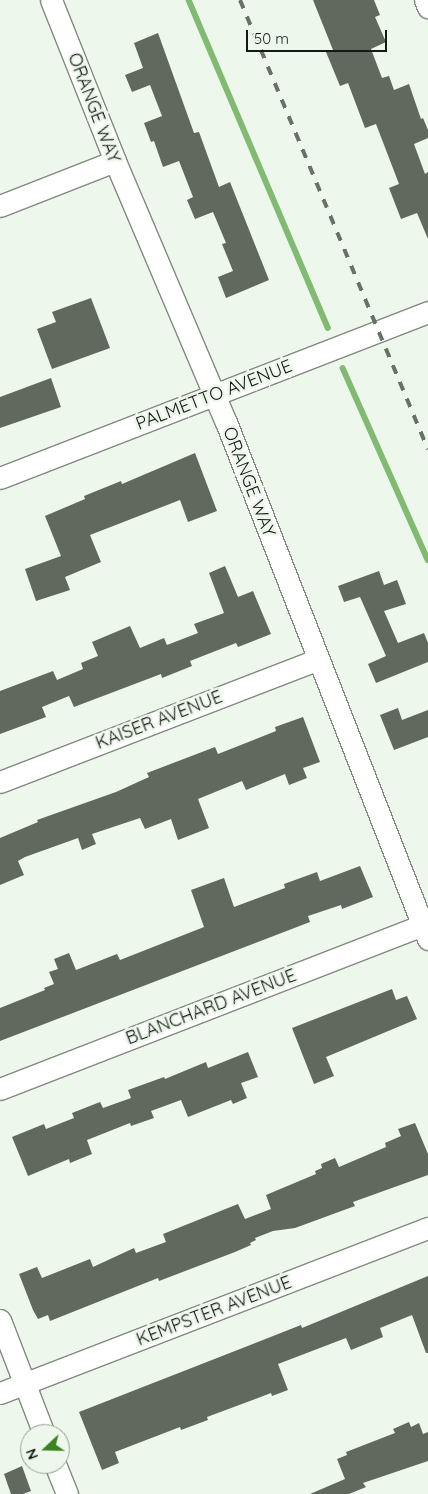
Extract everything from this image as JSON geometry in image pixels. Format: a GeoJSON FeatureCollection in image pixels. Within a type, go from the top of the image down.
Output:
{"type":"FeatureCollection","features":[{"type":"Feature","properties":{"kind":"street","name":"ORANGE WAY"},"geometry":{"type":"LineString","coordinates":[[52,0],[115,161],[213,396],[226,422],[425,932]]}},
{"type":"Feature","properties":{"kind":"street"},"geometry":{"type":"LineString","coordinates":[[425,0],[428,7]]}},
{"type":"Feature","properties":{"kind":"street"},"geometry":{"type":"LineString","coordinates":[[0,206],[115,161]]}},
{"type":"Feature","properties":{"kind":"street","name":"PALMETTO AVENUE"},"geometry":{"type":"LineString","coordinates":[[0,478],[428,312]]}},
{"type":"Feature","properties":{"kind":"street","name":"KAISER AVENUE"},"geometry":{"type":"LineString","coordinates":[[0,782],[318,659]]}},
{"type":"Feature","properties":{"kind":"street","name":"BLANCHARD AVENUE"},"geometry":{"type":"LineString","coordinates":[[0,1089],[425,932]]}},
{"type":"Feature","properties":{"kind":"street","name":"KEMPSTER AVENUE"},"geometry":{"type":"LineString","coordinates":[[0,1393],[428,1228]]}},
{"type":"Feature","properties":{"kind":"street"},"geometry":{"type":"LineString","coordinates":[[0,1320],[40,1424]]}},
{"type":"Feature","properties":{"kind":"street"},"geometry":{"type":"LineString","coordinates":[[59,1474],[67,1494]]}},
{"type":"Feature","properties":{"kind":"building"},"geometry":{"type":"Polygon","coordinates":[[[313,0],[374,0],[380,15],[375,17],[386,42],[371,49],[382,78],[389,76],[394,90],[409,84],[421,119],[423,118],[428,130],[428,138],[414,144],[425,174],[428,172],[428,239],[417,213],[401,219],[389,188],[399,184],[376,124],[365,128],[348,83],[340,86],[326,52],[333,50],[313,0]]]}},
{"type":"Feature","properties":{"kind":"building"},"geometry":{"type":"Polygon","coordinates":[[[158,33],[194,133],[199,132],[219,187],[230,182],[269,280],[226,298],[218,277],[233,271],[222,244],[226,243],[213,212],[195,219],[187,200],[193,197],[179,161],[163,167],[154,141],[151,142],[144,123],[162,116],[150,85],[132,92],[125,75],[143,68],[134,43],[158,33]]]}},
{"type":"Feature","properties":{"kind":"building"},"geometry":{"type":"Polygon","coordinates":[[[91,298],[110,348],[52,369],[37,329],[56,322],[52,312],[91,298]]]}},
{"type":"Feature","properties":{"kind":"building"},"geometry":{"type":"Polygon","coordinates":[[[51,378],[61,407],[0,428],[0,397],[51,378]]]}},
{"type":"Feature","properties":{"kind":"building"},"geometry":{"type":"Polygon","coordinates":[[[195,453],[217,511],[188,522],[180,500],[90,535],[101,562],[65,577],[70,590],[36,601],[25,569],[61,556],[45,516],[85,499],[84,496],[121,481],[122,484],[195,453]]]}},
{"type":"Feature","properties":{"kind":"building"},"geometry":{"type":"Polygon","coordinates":[[[225,566],[238,597],[253,591],[271,634],[238,647],[236,643],[190,661],[192,666],[162,678],[161,674],[74,707],[69,696],[42,707],[46,717],[0,734],[0,691],[53,671],[57,680],[83,669],[81,663],[98,656],[92,642],[130,626],[140,648],[164,638],[167,645],[198,633],[194,624],[224,613],[209,573],[225,566]]]}},
{"type":"Feature","properties":{"kind":"building"},"geometry":{"type":"Polygon","coordinates":[[[379,571],[384,585],[397,580],[406,604],[384,611],[398,643],[424,633],[428,643],[428,662],[376,683],[368,664],[386,656],[360,597],[344,602],[338,586],[379,571]]]}},
{"type":"Feature","properties":{"kind":"building"},"geometry":{"type":"Polygon","coordinates":[[[398,708],[402,720],[428,710],[428,737],[394,750],[380,715],[398,708]]]}},
{"type":"Feature","properties":{"kind":"building"},"geometry":{"type":"Polygon","coordinates":[[[303,717],[320,762],[303,768],[307,778],[289,785],[285,774],[246,790],[242,781],[198,799],[209,828],[178,840],[171,819],[145,829],[140,818],[92,834],[96,844],[82,850],[78,838],[18,861],[24,875],[0,885],[0,838],[38,822],[37,820],[116,792],[149,777],[147,773],[215,747],[218,754],[276,731],[275,727],[303,717]]]}},
{"type":"Feature","properties":{"kind":"building"},"geometry":{"type":"Polygon","coordinates":[[[360,866],[373,897],[342,909],[341,905],[308,916],[310,922],[0,1041],[0,1008],[45,990],[44,988],[54,984],[49,972],[58,969],[54,959],[69,953],[76,970],[117,954],[120,960],[204,927],[191,890],[224,878],[234,907],[285,888],[284,884],[317,872],[320,881],[360,866]]]}},
{"type":"Feature","properties":{"kind":"building"},"geometry":{"type":"Polygon","coordinates":[[[392,989],[396,1000],[407,996],[417,1019],[326,1057],[334,1076],[314,1084],[292,1028],[392,989]]]}},
{"type":"Feature","properties":{"kind":"building"},"geometry":{"type":"Polygon","coordinates":[[[248,1052],[258,1077],[241,1083],[247,1098],[233,1104],[231,1100],[188,1117],[181,1100],[151,1111],[154,1118],[131,1126],[130,1123],[87,1140],[92,1154],[70,1163],[69,1159],[28,1176],[12,1137],[44,1124],[46,1129],[74,1118],[72,1113],[100,1102],[103,1108],[131,1098],[128,1090],[164,1077],[165,1079],[206,1062],[208,1068],[248,1052]]]}},
{"type":"Feature","properties":{"kind":"building"},"geometry":{"type":"Polygon","coordinates":[[[415,1123],[428,1154],[428,1175],[353,1202],[355,1206],[295,1228],[273,1231],[255,1238],[256,1240],[250,1243],[251,1245],[235,1252],[159,1281],[158,1278],[50,1321],[48,1315],[38,1319],[33,1310],[19,1274],[37,1267],[42,1278],[90,1259],[93,1267],[134,1248],[136,1253],[166,1242],[163,1234],[238,1204],[245,1219],[271,1209],[266,1195],[316,1174],[315,1171],[322,1168],[321,1164],[335,1158],[339,1167],[386,1147],[385,1143],[401,1136],[398,1129],[415,1123]]]}},
{"type":"Feature","properties":{"kind":"building"},"geometry":{"type":"Polygon","coordinates":[[[428,1276],[428,1353],[426,1353],[412,1315],[380,1328],[383,1337],[351,1350],[346,1338],[278,1364],[288,1390],[272,1396],[271,1393],[207,1417],[208,1420],[181,1430],[180,1427],[115,1452],[119,1463],[102,1470],[79,1412],[301,1325],[302,1328],[428,1276]]]}},
{"type":"Feature","properties":{"kind":"building"},"geometry":{"type":"Polygon","coordinates":[[[409,1422],[411,1427],[419,1423],[423,1434],[428,1432],[428,1461],[363,1483],[366,1487],[349,1494],[310,1494],[345,1479],[337,1459],[347,1455],[346,1452],[395,1433],[393,1429],[409,1422]]]}},
{"type":"Feature","properties":{"kind":"building"},"geometry":{"type":"Polygon","coordinates":[[[20,1467],[20,1474],[25,1474],[31,1491],[23,1494],[11,1494],[4,1474],[20,1467]]]}},
{"type":"Feature","properties":{"kind":"waterway"},"geometry":{"type":"LineString","coordinates":[[189,0],[328,328]]}},
{"type":"Feature","properties":{"kind":"waterway"},"geometry":{"type":"LineString","coordinates":[[343,368],[428,560]]}},
{"type":"Feature","properties":{"kind":"railway"},"geometry":{"type":"LineString","coordinates":[[240,0],[428,449]]}}]}
